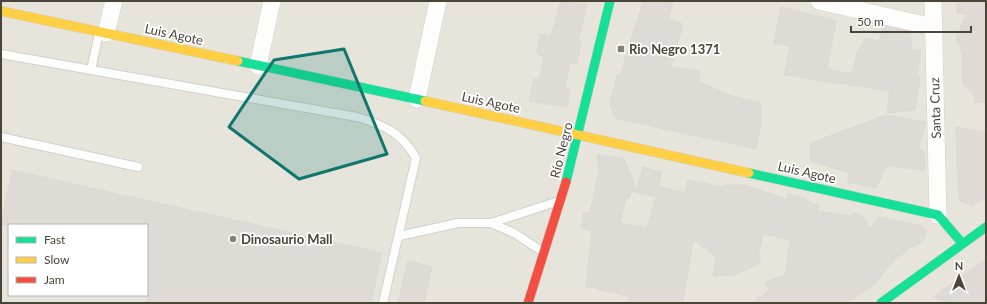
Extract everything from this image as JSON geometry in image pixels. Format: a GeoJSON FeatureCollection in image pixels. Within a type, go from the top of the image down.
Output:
{"type":"FeatureCollection","features":[{"type":"Feature","properties":{"kind":"main road","name":"Río Negro"},"geometry":{"type":"LineString","coordinates":[[528,303],[562,200],[610,1]]}},
{"type":"Feature","properties":{"kind":"main road","name":"Luis Agote"},"geometry":{"type":"LineString","coordinates":[[1,11],[417,99],[938,215]]}},
{"type":"Feature","properties":{"kind":"main road"},"geometry":{"type":"LineString","coordinates":[[938,215],[962,243]]}},
{"type":"Feature","properties":{"kind":"main road"},"geometry":{"type":"LineString","coordinates":[[881,303],[962,243],[986,228]]}},
{"type":"Feature","properties":{"kind":"street"},"geometry":{"type":"LineString","coordinates":[[103,33],[114,1]]}},
{"type":"Feature","properties":{"kind":"street"},"geometry":{"type":"LineString","coordinates":[[258,66],[272,1]]}},
{"type":"Feature","properties":{"kind":"street"},"geometry":{"type":"LineString","coordinates":[[417,99],[438,1]]}},
{"type":"Feature","properties":{"kind":"street"},"geometry":{"type":"LineString","coordinates":[[819,1],[933,27]]}},
{"type":"Feature","properties":{"kind":"street","name":"Santa Cruz"},"geometry":{"type":"LineString","coordinates":[[933,1],[938,215]]}},
{"type":"Feature","properties":{"kind":"lane"},"geometry":{"type":"LineString","coordinates":[[91,70],[103,33]]}},
{"type":"Feature","properties":{"kind":"lane"},"geometry":{"type":"LineString","coordinates":[[1,54],[357,117],[380,124],[408,144],[416,158],[383,303]]}},
{"type":"Feature","properties":{"kind":"lane"},"geometry":{"type":"LineString","coordinates":[[1,137],[138,167]]}},
{"type":"Feature","properties":{"kind":"lane"},"geometry":{"type":"LineString","coordinates":[[399,236],[458,223],[491,223],[562,200]]}},
{"type":"Feature","properties":{"kind":"lane"},"geometry":{"type":"LineString","coordinates":[[491,223],[514,233],[545,253]]}},
{"type":"Feature","properties":{"kind":"highlighted area"},"geometry":{"type":"Polygon","coordinates":[[[344,49],[387,154],[299,179],[229,127],[274,60],[344,49]]]}},
{"type":"Feature","properties":{"kind":"shaded area"},"geometry":{"type":"Polygon","coordinates":[[[1,1],[986,1],[986,303],[1,303],[1,1]]]}},
{"type":"Feature","properties":{"kind":"building"},"geometry":{"type":"Polygon","coordinates":[[[561,1],[587,5],[578,41],[581,41],[577,63],[570,63],[565,89],[570,90],[567,107],[529,101],[534,79],[539,80],[544,58],[537,53],[540,34],[551,36],[561,1]]]}},
{"type":"Feature","properties":{"kind":"building"},"geometry":{"type":"Polygon","coordinates":[[[643,1],[673,1],[669,19],[683,24],[671,67],[700,71],[699,82],[723,92],[724,94],[761,103],[761,124],[756,149],[615,118],[610,104],[617,75],[620,76],[643,1]]]}},
{"type":"Feature","properties":{"kind":"building"},"geometry":{"type":"Polygon","coordinates":[[[957,1],[986,1],[986,102],[975,103],[973,93],[963,84],[962,53],[956,38],[967,14],[957,14],[957,1]]]}},
{"type":"Feature","properties":{"kind":"building"},"geometry":{"type":"Polygon","coordinates":[[[781,7],[836,21],[827,69],[852,74],[858,50],[866,38],[879,42],[883,26],[908,31],[912,41],[911,49],[921,51],[917,77],[920,78],[915,110],[887,113],[890,91],[784,75],[790,46],[774,44],[781,7]]]}},
{"type":"Feature","properties":{"kind":"building"},"geometry":{"type":"Polygon","coordinates":[[[885,115],[926,122],[918,150],[924,152],[925,170],[886,166],[876,188],[847,182],[850,173],[810,161],[811,143],[885,115]]]}},
{"type":"Feature","properties":{"kind":"building"},"geometry":{"type":"Polygon","coordinates":[[[956,127],[986,132],[986,198],[972,206],[959,200],[956,127]]]}},
{"type":"Feature","properties":{"kind":"building"},"geometry":{"type":"Polygon","coordinates":[[[597,154],[624,159],[637,190],[643,167],[662,172],[658,186],[685,193],[688,180],[722,187],[723,185],[744,185],[787,199],[788,194],[805,198],[805,200],[819,206],[817,211],[852,216],[853,213],[862,215],[870,228],[879,217],[922,226],[926,230],[925,237],[921,243],[909,248],[888,267],[876,283],[847,303],[751,303],[770,290],[764,283],[785,275],[790,240],[763,234],[758,255],[761,258],[759,264],[734,275],[713,276],[716,256],[693,240],[683,303],[628,303],[629,297],[586,286],[592,230],[581,228],[584,212],[590,213],[599,171],[597,154]],[[631,191],[630,197],[626,198],[620,223],[647,228],[656,197],[631,191]]]}},
{"type":"Feature","properties":{"kind":"building","name":"Dinosaurio Mall"},"geometry":{"type":"Polygon","coordinates":[[[12,170],[382,253],[371,303],[147,303],[148,224],[1,225],[12,170]]]}},
{"type":"Feature","properties":{"kind":"building"},"geometry":{"type":"Polygon","coordinates":[[[986,259],[986,303],[948,303],[933,297],[986,259]]]}},
{"type":"Feature","properties":{"kind":"building"},"geometry":{"type":"Polygon","coordinates":[[[408,261],[432,267],[424,303],[398,303],[408,261]]]}},
{"type":"Feature","properties":{"kind":"traffic: fast"},"geometry":{"type":"LineString","coordinates":[[566,182],[610,1]]}},
{"type":"Feature","properties":{"kind":"traffic: fast"},"geometry":{"type":"LineString","coordinates":[[238,61],[425,101]]}},
{"type":"Feature","properties":{"kind":"traffic: fast"},"geometry":{"type":"LineString","coordinates":[[749,173],[938,215],[962,243]]}},
{"type":"Feature","properties":{"kind":"traffic: fast"},"geometry":{"type":"LineString","coordinates":[[881,303],[986,227]]}},
{"type":"Feature","properties":{"kind":"traffic: slow"},"geometry":{"type":"LineString","coordinates":[[1,11],[238,61]]}},
{"type":"Feature","properties":{"kind":"traffic: slow"},"geometry":{"type":"LineString","coordinates":[[425,101],[749,173]]}},
{"type":"Feature","properties":{"kind":"traffic: jam"},"geometry":{"type":"LineString","coordinates":[[528,303],[566,182]]}},
{"type":"Feature","properties":{"kind":"place","name":"Rio Negro 1371"},"geometry":{"type":"Point","coordinates":[621,49]}},
{"type":"Feature","properties":{"kind":"place","name":"Dinosaurio Mall"},"geometry":{"type":"Point","coordinates":[233,239]}}]}
